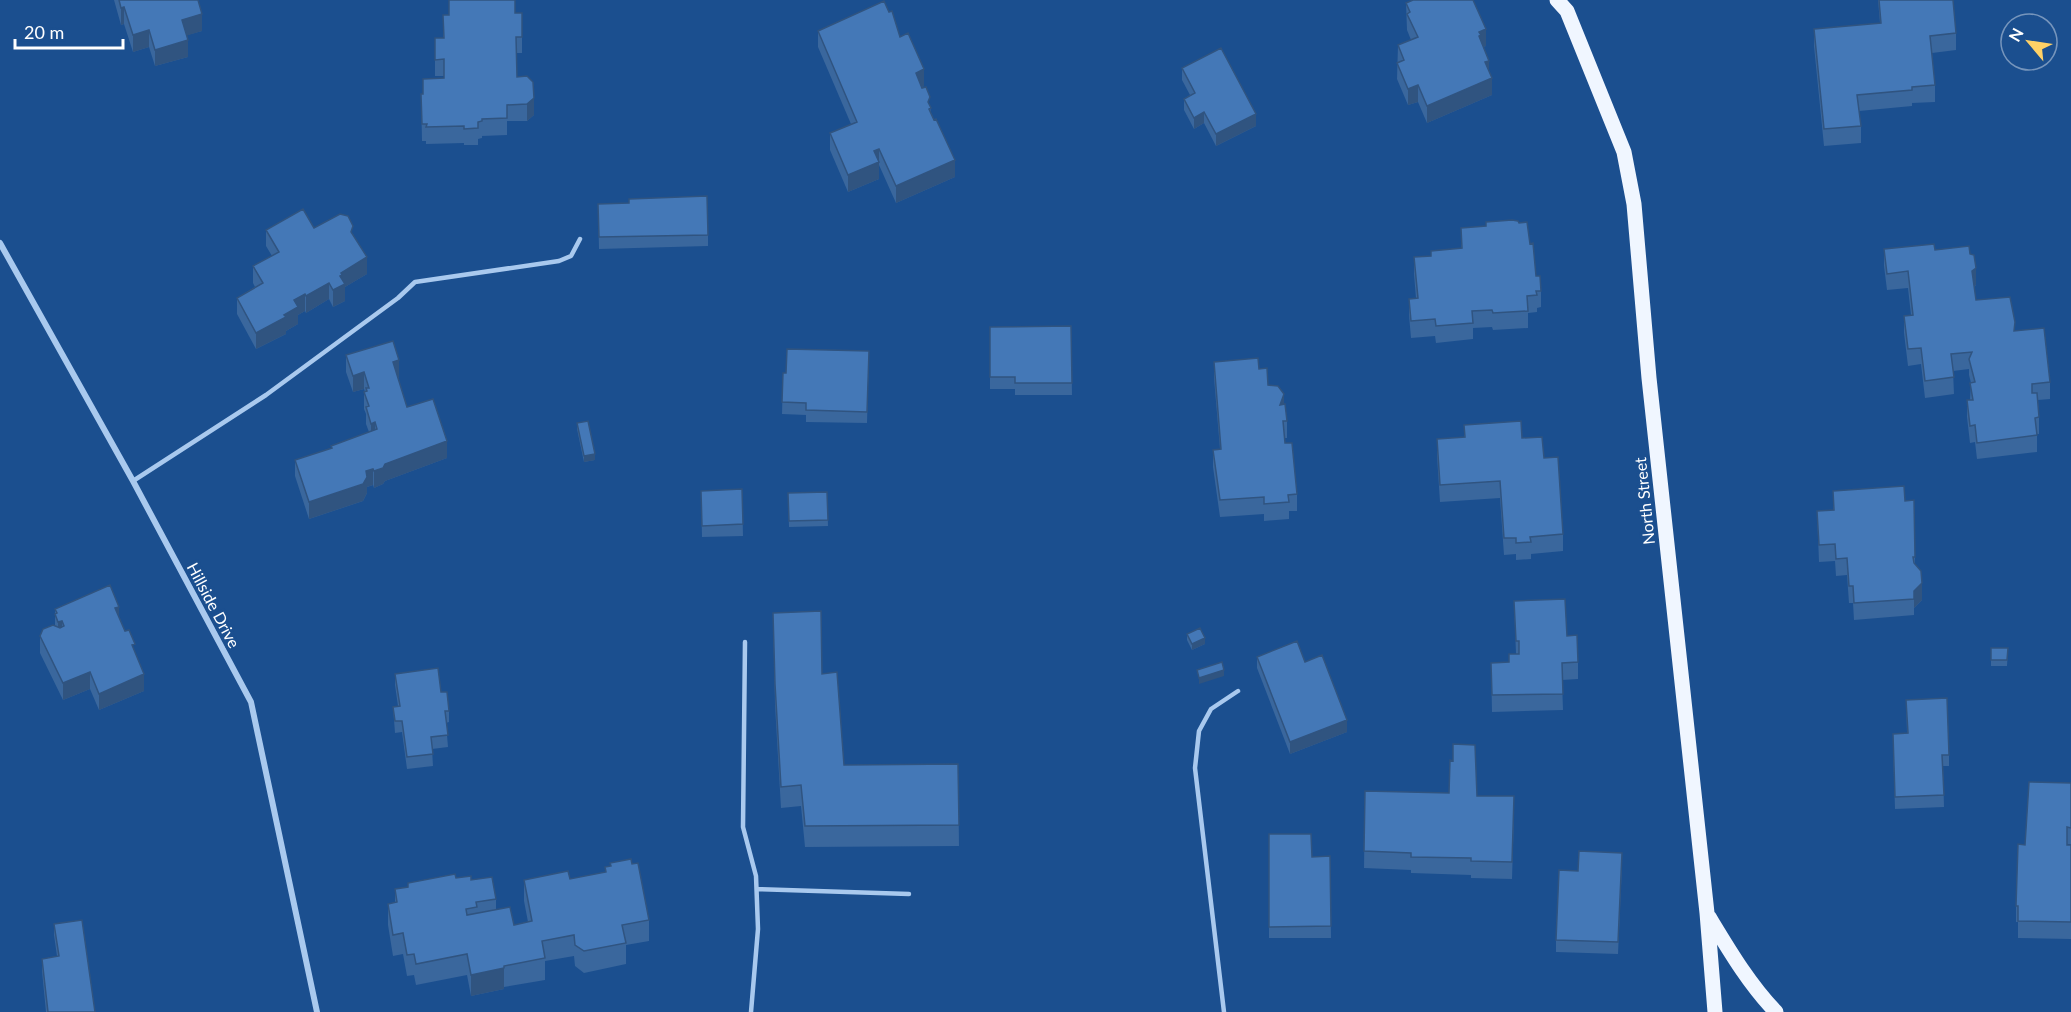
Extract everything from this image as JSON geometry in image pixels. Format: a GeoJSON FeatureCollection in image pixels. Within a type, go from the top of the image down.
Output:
{"type":"FeatureCollection","features":[{"type":"Feature","properties":{"kind":"main road","name":"North Street"},"geometry":{"type":"LineString","coordinates":[[1557,0],[1568,11],[1624,152],[1634,204],[1650,390],[1707,913],[1715,1012]]}},
{"type":"Feature","properties":{"kind":"main road"},"geometry":{"type":"LineString","coordinates":[[1707,913],[1762,998],[1776,1012]]}},
{"type":"Feature","properties":{"kind":"street","name":"Hillside Drive"},"geometry":{"type":"LineString","coordinates":[[0,243],[133,481],[250,702],[317,1012]]}},
{"type":"Feature","properties":{"kind":"lane"},"geometry":{"type":"LineString","coordinates":[[133,481],[266,395],[398,298],[415,282],[559,261],[572,256],[580,239]]}},
{"type":"Feature","properties":{"kind":"lane"},"geometry":{"type":"LineString","coordinates":[[745,642],[743,828],[756,876],[758,929],[751,1012]]}},
{"type":"Feature","properties":{"kind":"lane"},"geometry":{"type":"LineString","coordinates":[[1224,1012],[1195,768],[1199,731],[1211,709],[1238,691]]}},
{"type":"Feature","properties":{"kind":"lane"},"geometry":{"type":"LineString","coordinates":[[757,889],[909,894]]}},
{"type":"Feature","properties":{"kind":"building"},"geometry":{"type":"Polygon","coordinates":[[[119,0],[198,0],[202,14],[182,20],[188,40],[155,50],[149,30],[133,35],[124,7],[121,8],[119,0]]]}},
{"type":"Feature","properties":{"kind":"building"},"geometry":{"type":"Polygon","coordinates":[[[449,0],[515,0],[515,13],[522,13],[522,37],[516,37],[517,77],[527,76],[533,82],[534,98],[527,104],[507,105],[507,118],[482,119],[478,122],[478,128],[464,129],[464,126],[426,127],[427,124],[422,124],[423,79],[444,78],[444,59],[435,60],[435,38],[444,38],[443,15],[449,15],[449,0]]]}},
{"type":"Feature","properties":{"kind":"building"},"geometry":{"type":"Polygon","coordinates":[[[1413,0],[1473,0],[1486,29],[1479,32],[1481,35],[1479,36],[1489,61],[1485,62],[1492,78],[1427,106],[1418,85],[1408,89],[1397,63],[1404,60],[1398,45],[1418,37],[1407,14],[1410,12],[1406,3],[1413,0]]]}},
{"type":"Feature","properties":{"kind":"building"},"geometry":{"type":"Polygon","coordinates":[[[1879,0],[1953,0],[1956,33],[1930,36],[1935,85],[1912,87],[1912,90],[1857,95],[1861,126],[1824,129],[1814,29],[1881,23],[1879,0]]]}},
{"type":"Feature","properties":{"kind":"building"},"geometry":{"type":"Polygon","coordinates":[[[884,1],[889,12],[892,11],[900,37],[908,33],[924,69],[916,73],[922,88],[926,87],[930,97],[928,102],[931,108],[929,109],[955,160],[896,186],[879,149],[874,151],[879,162],[848,175],[830,133],[857,122],[818,31],[884,1]]]}},
{"type":"Feature","properties":{"kind":"building"},"geometry":{"type":"Polygon","coordinates":[[[1221,48],[1256,114],[1216,134],[1204,112],[1194,118],[1184,99],[1195,93],[1182,68],[1221,48]]]}},
{"type":"Feature","properties":{"kind":"building"},"geometry":{"type":"Polygon","coordinates":[[[707,196],[708,235],[599,237],[598,204],[629,203],[629,199],[707,196]]]}},
{"type":"Feature","properties":{"kind":"building"},"geometry":{"type":"Polygon","coordinates":[[[303,209],[314,228],[340,214],[348,216],[353,226],[351,232],[367,257],[341,273],[340,276],[345,284],[333,290],[329,283],[294,300],[298,307],[284,315],[286,317],[256,333],[237,298],[263,283],[253,266],[279,252],[266,230],[303,209]]]}},
{"type":"Feature","properties":{"kind":"building"},"geometry":{"type":"Polygon","coordinates":[[[1512,220],[1519,223],[1527,222],[1530,244],[1533,243],[1536,276],[1540,276],[1541,291],[1536,291],[1537,295],[1527,296],[1528,311],[1493,313],[1492,310],[1472,311],[1473,323],[1436,326],[1435,319],[1411,321],[1409,299],[1418,298],[1414,257],[1431,256],[1431,251],[1462,248],[1461,228],[1486,226],[1486,222],[1512,220]]]}},
{"type":"Feature","properties":{"kind":"building"},"geometry":{"type":"Polygon","coordinates":[[[1934,244],[1935,250],[1969,246],[1970,254],[1974,255],[1976,268],[1972,271],[1976,300],[2010,297],[2015,322],[2014,331],[2044,328],[2050,382],[2032,384],[2032,393],[2037,393],[2039,417],[2035,418],[2037,435],[1977,443],[1975,425],[1970,426],[1967,400],[1973,400],[1970,383],[1975,382],[1969,359],[1972,352],[1951,354],[1954,377],[1925,381],[1921,348],[1908,349],[1904,316],[1913,315],[1908,271],[1887,274],[1884,249],[1934,244]]]}},
{"type":"Feature","properties":{"kind":"building"},"geometry":{"type":"Polygon","coordinates":[[[1071,326],[1072,383],[1015,383],[1015,377],[990,377],[990,327],[1071,326]]]}},
{"type":"Feature","properties":{"kind":"building"},"geometry":{"type":"Polygon","coordinates":[[[393,341],[399,360],[393,362],[407,407],[433,399],[447,441],[385,464],[383,468],[366,471],[367,477],[363,484],[309,502],[295,460],[332,448],[331,446],[377,429],[375,422],[371,424],[366,407],[369,406],[364,392],[367,391],[366,388],[369,388],[364,372],[353,376],[346,355],[393,341]]]}},
{"type":"Feature","properties":{"kind":"building"},"geometry":{"type":"Polygon","coordinates":[[[787,349],[869,351],[867,412],[806,410],[806,403],[782,402],[787,349]]]}},
{"type":"Feature","properties":{"kind":"building"},"geometry":{"type":"Polygon","coordinates":[[[1258,358],[1259,369],[1267,368],[1268,385],[1278,386],[1284,394],[1280,405],[1285,404],[1287,421],[1283,421],[1285,443],[1292,443],[1297,494],[1288,495],[1289,502],[1264,504],[1264,497],[1220,500],[1213,450],[1221,449],[1214,362],[1258,358]]]}},
{"type":"Feature","properties":{"kind":"building"},"geometry":{"type":"Polygon","coordinates":[[[588,421],[595,454],[584,456],[577,423],[588,421]]]}},
{"type":"Feature","properties":{"kind":"building"},"geometry":{"type":"Polygon","coordinates":[[[1521,421],[1522,438],[1542,437],[1544,458],[1558,457],[1563,534],[1530,537],[1531,542],[1516,543],[1516,538],[1504,538],[1500,481],[1440,485],[1437,439],[1465,437],[1464,425],[1521,421]]]}},
{"type":"Feature","properties":{"kind":"building"},"geometry":{"type":"Polygon","coordinates":[[[1904,486],[1905,501],[1914,500],[1915,557],[1913,557],[1914,563],[1921,571],[1922,583],[1914,591],[1914,599],[1854,603],[1853,586],[1849,586],[1847,558],[1836,559],[1835,544],[1819,545],[1817,511],[1834,510],[1833,491],[1904,486]]]}},
{"type":"Feature","properties":{"kind":"building"},"geometry":{"type":"Polygon","coordinates":[[[742,489],[743,524],[702,526],[701,491],[742,489]]]}},
{"type":"Feature","properties":{"kind":"building"},"geometry":{"type":"Polygon","coordinates":[[[827,492],[828,520],[789,521],[788,493],[827,492]]]}},
{"type":"Feature","properties":{"kind":"building"},"geometry":{"type":"Polygon","coordinates":[[[110,585],[119,607],[115,608],[125,631],[129,630],[135,644],[132,645],[144,674],[99,694],[90,672],[63,683],[40,636],[43,629],[53,625],[60,628],[64,626],[62,621],[58,622],[55,609],[110,585]]]}},
{"type":"Feature","properties":{"kind":"building"},"geometry":{"type":"Polygon","coordinates":[[[1565,599],[1567,636],[1577,635],[1578,662],[1562,663],[1563,694],[1492,695],[1491,663],[1509,662],[1509,654],[1519,654],[1514,601],[1565,599]]]}},
{"type":"Feature","properties":{"kind":"building"},"geometry":{"type":"Polygon","coordinates":[[[821,611],[822,674],[837,672],[844,765],[958,764],[959,825],[805,826],[801,785],[781,787],[773,613],[821,611]]]}},
{"type":"Feature","properties":{"kind":"building"},"geometry":{"type":"Polygon","coordinates":[[[1200,628],[1205,638],[1192,644],[1187,634],[1200,628]]]}},
{"type":"Feature","properties":{"kind":"building"},"geometry":{"type":"Polygon","coordinates":[[[1297,641],[1305,662],[1322,655],[1347,720],[1290,742],[1257,657],[1297,641]]]}},
{"type":"Feature","properties":{"kind":"building"},"geometry":{"type":"Polygon","coordinates":[[[1991,648],[2008,648],[2007,660],[1991,660],[1991,648]]]}},
{"type":"Feature","properties":{"kind":"building"},"geometry":{"type":"Polygon","coordinates":[[[1222,662],[1224,670],[1199,678],[1197,670],[1222,662]]]}},
{"type":"Feature","properties":{"kind":"building"},"geometry":{"type":"Polygon","coordinates":[[[438,668],[441,692],[447,692],[449,711],[445,711],[448,735],[431,737],[433,754],[407,757],[402,721],[395,721],[393,707],[400,706],[395,674],[438,668]]]}},
{"type":"Feature","properties":{"kind":"building"},"geometry":{"type":"Polygon","coordinates":[[[1947,698],[1949,755],[1942,755],[1944,795],[1895,797],[1893,734],[1908,733],[1906,700],[1947,698]]]}},
{"type":"Feature","properties":{"kind":"building"},"geometry":{"type":"Polygon","coordinates":[[[1453,744],[1475,745],[1477,796],[1514,796],[1512,862],[1471,861],[1471,858],[1411,857],[1411,853],[1364,851],[1365,791],[1449,793],[1453,744]]]}},
{"type":"Feature","properties":{"kind":"building"},"geometry":{"type":"Polygon","coordinates":[[[2029,782],[2071,783],[2071,828],[2067,827],[2067,845],[2071,845],[2071,922],[2018,921],[2018,906],[2016,906],[2018,844],[2025,845],[2029,782]]]}},
{"type":"Feature","properties":{"kind":"building"},"geometry":{"type":"Polygon","coordinates":[[[1269,834],[1311,834],[1312,857],[1330,856],[1331,926],[1269,927],[1269,834]]]}},
{"type":"Feature","properties":{"kind":"building"},"geometry":{"type":"Polygon","coordinates":[[[1579,851],[1622,853],[1618,942],[1556,940],[1559,870],[1578,871],[1579,851]]]}},
{"type":"Feature","properties":{"kind":"building"},"geometry":{"type":"Polygon","coordinates":[[[631,859],[632,864],[638,863],[649,920],[622,925],[626,943],[584,951],[575,945],[574,935],[542,941],[545,958],[471,975],[467,954],[416,964],[414,954],[407,955],[403,933],[393,935],[388,904],[397,902],[395,889],[408,887],[408,883],[455,874],[456,878],[471,876],[471,880],[492,877],[496,899],[476,902],[477,907],[466,909],[467,915],[510,907],[514,925],[532,921],[524,880],[568,871],[570,879],[606,872],[605,867],[611,866],[610,863],[631,859]]]}},
{"type":"Feature","properties":{"kind":"building"},"geometry":{"type":"Polygon","coordinates":[[[82,920],[95,1012],[48,1012],[42,959],[59,956],[54,924],[82,920]]]}}]}
